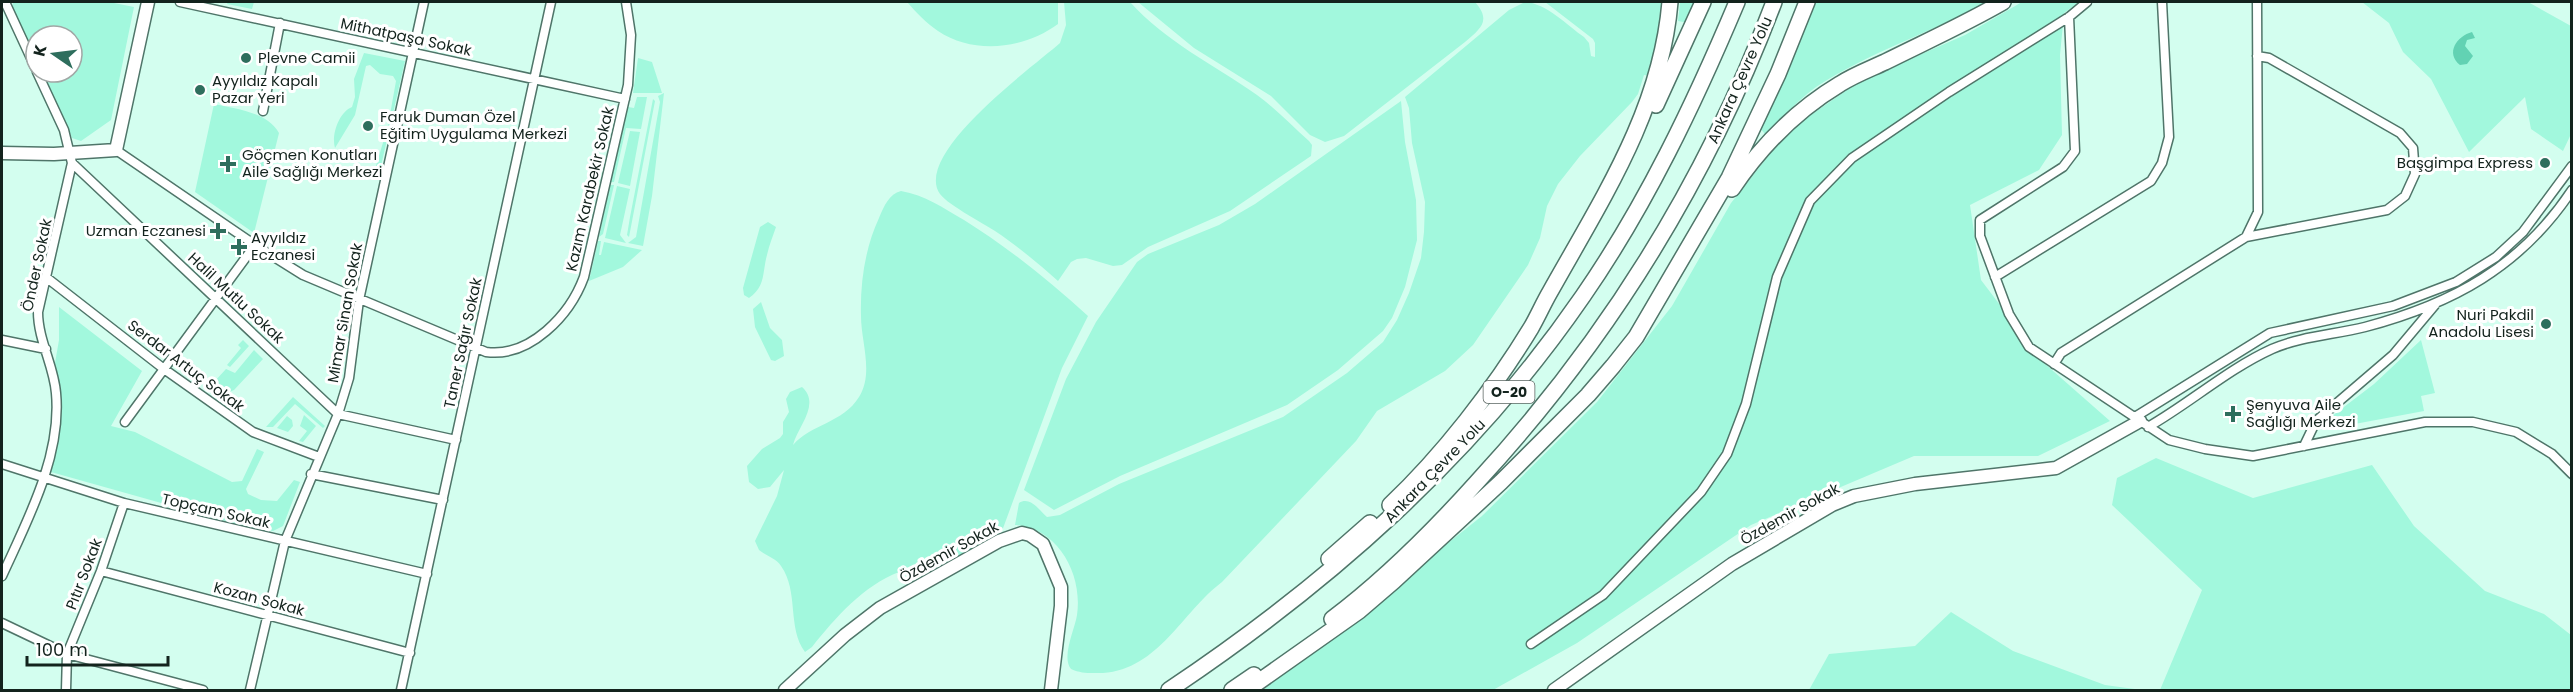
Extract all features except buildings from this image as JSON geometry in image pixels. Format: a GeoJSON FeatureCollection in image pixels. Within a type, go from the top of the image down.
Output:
{"type":"FeatureCollection","features":[{"type":"Feature","properties":{"kind":"highway"},"geometry":{"type":"LineString","coordinates":[[1603,202],[1653,90],[1665,48],[1670,2]]}},
{"type":"Feature","properties":{"kind":"highway"},"geometry":{"type":"LineString","coordinates":[[1197,671],[1380,514],[1410,485],[1490,388],[1532,328],[1603,202],[1660,97],[1703,2]]}},
{"type":"Feature","properties":{"kind":"highway","name":"Ankara Çevre Yolu"},"geometry":{"type":"LineString","coordinates":[[1169,690],[1282,610],[1355,551],[1444,466],[1529,369],[1583,296],[1655,176],[1694,99],[1737,2]]}},
{"type":"Feature","properties":{"kind":"highway","name":"Ankara Çevre Yolu"},"geometry":{"type":"LineString","coordinates":[[1232,690],[1336,616],[1395,565],[1462,499],[1534,419],[1593,342],[1672,221],[1732,103],[1774,2]]}},
{"type":"Feature","properties":{"kind":"highway"},"geometry":{"type":"LineString","coordinates":[[1636,337],[1729,178],[1778,74],[1807,2]]}},
{"type":"Feature","properties":{"kind":"highway"},"geometry":{"type":"LineString","coordinates":[[1247,690],[1359,611],[1444,536],[1588,395],[1636,337],[1678,276],[1742,174],[1783,126],[1841,83],[2003,2]]}},
{"type":"Feature","properties":{"kind":"street"},"geometry":{"type":"LineString","coordinates":[[5,2],[24,43]]}},
{"type":"Feature","properties":{"kind":"street"},"geometry":{"type":"LineString","coordinates":[[2,153],[70,158],[116,150],[148,2]]}},
{"type":"Feature","properties":{"kind":"street","name":"Mithatpaşa Sokak"},"geometry":{"type":"LineString","coordinates":[[180,2],[625,99]]}},
{"type":"Feature","properties":{"kind":"street","name":"Mimar Sinan Sokak"},"geometry":{"type":"LineString","coordinates":[[250,690],[285,541],[311,474],[338,414],[352,361],[359,300],[424,2]]}},
{"type":"Feature","properties":{"kind":"street","name":"Taner Sağır Sokak"},"geometry":{"type":"LineString","coordinates":[[401,690],[551,2]]}},
{"type":"Feature","properties":{"kind":"street","name":"Kazım Karabekir Sokak"},"geometry":{"type":"LineString","coordinates":[[116,150],[303,275],[476,348],[494,353],[519,347],[545,331],[559,319],[573,301],[584,277],[625,99],[631,46],[626,2]]}},
{"type":"Feature","properties":{"kind":"street"},"geometry":{"type":"LineString","coordinates":[[1531,644],[1604,595],[1701,492],[1727,454],[1746,404],[1777,277],[1810,201],[1852,158],[1949,92],[2068,17],[2087,2]]}},
{"type":"Feature","properties":{"kind":"street"},"geometry":{"type":"LineString","coordinates":[[1995,277],[2151,181],[2162,163],[2169,137],[2162,2]]}},
{"type":"Feature","properties":{"kind":"street"},"geometry":{"type":"LineString","coordinates":[[2246,237],[2258,212],[2257,2]]}},
{"type":"Feature","properties":{"kind":"street"},"geometry":{"type":"LineString","coordinates":[[2068,17],[2074,151],[2063,167],[1980,220],[1980,236],[2009,314],[2029,347],[2169,440],[2205,449],[2253,456],[2425,422],[2473,422],[2516,432],[2552,454],[2571,474]]}},
{"type":"Feature","properties":{"kind":"street"},"geometry":{"type":"LineString","coordinates":[[262,111],[280,23]]}},
{"type":"Feature","properties":{"kind":"street"},"geometry":{"type":"LineString","coordinates":[[2054,364],[2061,353],[2246,237],[2387,210],[2405,196],[2415,174],[2413,148],[2400,133],[2269,58],[2257,56]]}},
{"type":"Feature","properties":{"kind":"street"},"geometry":{"type":"LineString","coordinates":[[43,84],[64,130],[70,158]]}},
{"type":"Feature","properties":{"kind":"street","name":"Önder Sokak"},"geometry":{"type":"LineString","coordinates":[[2,576],[37,500],[45,477],[56,420],[57,396],[38,312],[47,278],[70,158]]}},
{"type":"Feature","properties":{"kind":"street","name":"Halil Mutlu Sokak"},"geometry":{"type":"LineString","coordinates":[[70,158],[338,414]]}},
{"type":"Feature","properties":{"kind":"street"},"geometry":{"type":"LineString","coordinates":[[2141,422],[2270,333],[2393,306],[2456,282],[2496,257],[2523,232],[2571,166]]}},
{"type":"Feature","properties":{"kind":"street"},"geometry":{"type":"LineString","coordinates":[[2141,422],[2271,350],[2304,338],[2363,327],[2421,310],[2465,290],[2503,265],[2540,234],[2571,189]]}},
{"type":"Feature","properties":{"kind":"street"},"geometry":{"type":"LineString","coordinates":[[125,422],[255,245]]}},
{"type":"Feature","properties":{"kind":"street","name":"Serdar Artuç Sokak"},"geometry":{"type":"LineString","coordinates":[[47,278],[164,369],[253,432],[319,457]]}},
{"type":"Feature","properties":{"kind":"street"},"geometry":{"type":"LineString","coordinates":[[2304,446],[2316,421],[2393,355],[2437,303]]}},
{"type":"Feature","properties":{"kind":"street"},"geometry":{"type":"LineString","coordinates":[[2,340],[46,349]]}},
{"type":"Feature","properties":{"kind":"street"},"geometry":{"type":"LineString","coordinates":[[338,414],[456,440]]}},
{"type":"Feature","properties":{"kind":"street","name":"Özdemir Sokak"},"geometry":{"type":"LineString","coordinates":[[1554,690],[1732,564],[1832,506],[1854,496],[1915,484],[2056,468],[2141,422]]}},
{"type":"Feature","properties":{"kind":"street","name":"Topçam Sokak"},"geometry":{"type":"LineString","coordinates":[[2,464],[124,503],[427,574]]}},
{"type":"Feature","properties":{"kind":"street"},"geometry":{"type":"LineString","coordinates":[[311,474],[443,501]]}},
{"type":"Feature","properties":{"kind":"street","name":"Pıtır Sokak"},"geometry":{"type":"LineString","coordinates":[[67,654],[101,571],[124,503]]}},
{"type":"Feature","properties":{"kind":"street","name":"Özdemir Sokak"},"geometry":{"type":"LineString","coordinates":[[785,690],[845,635],[880,608],[999,541],[1022,533],[1030,535],[1043,544],[1061,586],[1061,606],[1051,690]]}},
{"type":"Feature","properties":{"kind":"street","name":"Kozan Sokak"},"geometry":{"type":"LineString","coordinates":[[101,571],[410,652]]}},
{"type":"Feature","properties":{"kind":"street"},"geometry":{"type":"LineString","coordinates":[[2,623],[67,654],[158,683],[203,690]]}},
{"type":"Feature","properties":{"kind":"street"},"geometry":{"type":"LineString","coordinates":[[66,690],[67,654]]}},
{"type":"Feature","properties":{"kind":"shaded area"},"geometry":{"type":"Polygon","coordinates":[[[13,2],[109,2],[134,7],[111,120],[81,141],[72,138],[47,84],[84,84],[84,24],[24,24],[24,36],[12,10],[13,2]]]}},
{"type":"Feature","properties":{"kind":"shaded area"},"geometry":{"type":"Polygon","coordinates":[[[228,2],[254,2],[252,9],[227,4],[228,2]]]}},
{"type":"Feature","properties":{"kind":"shaded area"},"geometry":{"type":"Polygon","coordinates":[[[907,2],[1058,2],[1058,24],[1015,44],[983,46],[967,44],[938,31],[907,2]]]}},
{"type":"Feature","properties":{"kind":"shaded area"},"geometry":{"type":"Polygon","coordinates":[[[1064,2],[1130,2],[1174,41],[1257,95],[1270,106],[1309,141],[1312,145],[1311,156],[1230,211],[1148,247],[1122,265],[1113,266],[1086,258],[1077,259],[1071,262],[1058,281],[1008,240],[945,199],[940,194],[936,177],[943,157],[980,112],[1060,43],[1066,25],[1064,2]]]}},
{"type":"Feature","properties":{"kind":"shaded area"},"geometry":{"type":"Polygon","coordinates":[[[1138,2],[1475,2],[1483,14],[1483,20],[1479,29],[1465,42],[1344,136],[1325,142],[1310,135],[1271,96],[1194,48],[1138,2]]]}},
{"type":"Feature","properties":{"kind":"shaded area"},"geometry":{"type":"Polygon","coordinates":[[[1525,2],[1541,6],[1584,37],[1589,43],[1591,56],[1595,57],[1593,39],[1545,2],[1662,2],[1652,76],[1644,75],[1638,94],[1632,102],[1580,156],[1558,184],[1547,206],[1540,238],[1528,265],[1473,345],[1445,371],[1377,411],[1356,441],[1155,650],[1140,661],[1123,669],[1094,673],[1071,669],[1067,657],[1077,615],[1076,584],[1071,569],[1055,544],[1030,528],[1015,525],[1019,503],[1027,501],[1031,503],[1047,517],[1060,515],[1119,484],[1283,417],[1347,373],[1383,342],[1397,320],[1409,293],[1421,258],[1424,232],[1425,202],[1412,143],[1409,108],[1405,97],[1509,10],[1525,2]]]}},
{"type":"Feature","properties":{"kind":"shaded area"},"geometry":{"type":"Polygon","coordinates":[[[1680,2],[1697,2],[1689,23],[1678,21],[1680,2]]]}},
{"type":"Feature","properties":{"kind":"shaded area"},"geometry":{"type":"Polygon","coordinates":[[[1808,2],[1989,2],[1836,75],[1809,92],[1765,134],[1759,127],[1808,2]]]}},
{"type":"Feature","properties":{"kind":"shaded area"},"geometry":{"type":"Polygon","coordinates":[[[2022,2],[2079,2],[2064,13],[2060,55],[2062,135],[2039,170],[1970,205],[1981,280],[2044,363],[2110,421],[2038,456],[1914,456],[1751,525],[1577,643],[1493,690],[1263,690],[1482,516],[1597,402],[1672,306],[1731,203],[1789,130],[1860,81],[1965,35],[2022,2]]]}},
{"type":"Feature","properties":{"kind":"shaded area"},"geometry":{"type":"Polygon","coordinates":[[[2362,2],[2528,2],[2571,26],[2571,134],[2563,151],[2531,129],[2525,97],[2469,152],[2431,79],[2403,52],[2389,23],[2362,2]]]}},
{"type":"Feature","properties":{"kind":"shaded area"},"geometry":{"type":"Polygon","coordinates":[[[2472,32],[2475,38],[2467,40],[2465,46],[2473,56],[2467,64],[2460,65],[2453,55],[2453,50],[2462,37],[2472,32]]]}},
{"type":"Feature","properties":{"kind":"shaded area"},"geometry":{"type":"Polygon","coordinates":[[[364,53],[405,61],[378,179],[366,176],[366,173],[375,169],[388,126],[396,81],[393,76],[380,74],[370,65],[366,66],[355,115],[335,148],[334,143],[335,131],[340,119],[352,107],[355,97],[354,79],[364,53]]]}},
{"type":"Feature","properties":{"kind":"shaded area"},"geometry":{"type":"Polygon","coordinates":[[[638,58],[652,62],[662,93],[633,93],[638,58]]]}},
{"type":"Feature","properties":{"kind":"shaded area"},"geometry":{"type":"Polygon","coordinates":[[[664,93],[652,196],[643,246],[628,243],[636,237],[660,102],[658,96],[664,93]]]}},
{"type":"Feature","properties":{"kind":"shaded area"},"geometry":{"type":"Polygon","coordinates":[[[637,97],[647,97],[641,129],[626,128],[614,182],[611,182],[628,107],[634,108],[637,97]]]}},
{"type":"Feature","properties":{"kind":"shaded area"},"geometry":{"type":"Polygon","coordinates":[[[653,99],[655,101],[629,237],[627,235],[630,217],[653,99]]]}},
{"type":"Feature","properties":{"kind":"shaded area"},"geometry":{"type":"Polygon","coordinates":[[[1401,101],[1405,142],[1416,200],[1417,240],[1405,287],[1392,318],[1383,331],[1338,370],[1287,405],[1120,476],[1054,510],[1024,490],[1066,379],[1096,322],[1137,262],[1148,254],[1219,225],[1255,204],[1401,101]]]}},
{"type":"Feature","properties":{"kind":"shaded area","name":"Göçmen Konutları Aile Sağlığı Merkezi"},"geometry":{"type":"Polygon","coordinates":[[[214,104],[259,116],[267,120],[279,133],[254,233],[195,192],[214,104]]]}},
{"type":"Feature","properties":{"kind":"shaded area"},"geometry":{"type":"Polygon","coordinates":[[[630,131],[640,132],[630,186],[618,183],[630,131]]]}},
{"type":"Feature","properties":{"kind":"shaded area"},"geometry":{"type":"Polygon","coordinates":[[[610,185],[614,185],[603,234],[599,237],[610,185]]]}},
{"type":"Feature","properties":{"kind":"shaded area"},"geometry":{"type":"Polygon","coordinates":[[[617,186],[630,189],[620,235],[626,243],[605,238],[617,186]]]}},
{"type":"Feature","properties":{"kind":"shaded area"},"geometry":{"type":"Polygon","coordinates":[[[901,191],[934,202],[981,231],[1028,265],[1088,316],[1062,368],[1002,531],[980,546],[950,561],[936,566],[904,570],[874,585],[851,604],[805,652],[796,632],[790,587],[786,576],[779,563],[759,550],[755,541],[777,496],[784,470],[770,487],[758,489],[749,482],[747,466],[762,449],[783,434],[783,422],[789,412],[786,399],[790,392],[802,387],[809,401],[809,408],[793,445],[809,432],[844,413],[859,397],[866,378],[861,304],[867,253],[874,229],[885,205],[893,195],[901,191]]]}},
{"type":"Feature","properties":{"kind":"shaded area"},"geometry":{"type":"Polygon","coordinates":[[[768,222],[776,227],[761,284],[749,298],[744,295],[743,288],[760,227],[768,222]]]}},
{"type":"Feature","properties":{"kind":"shaded area"},"geometry":{"type":"Polygon","coordinates":[[[598,241],[601,241],[599,255],[601,255],[604,242],[642,250],[623,267],[589,281],[598,241]]]}},
{"type":"Feature","properties":{"kind":"shaded area"},"geometry":{"type":"Polygon","coordinates":[[[761,302],[770,328],[782,340],[784,356],[775,361],[771,360],[755,327],[753,309],[761,302]]]}},
{"type":"Feature","properties":{"kind":"shaded area"},"geometry":{"type":"Polygon","coordinates":[[[59,307],[142,371],[111,426],[135,432],[232,482],[242,481],[257,449],[264,452],[246,489],[248,494],[261,500],[277,501],[294,480],[300,482],[283,526],[273,531],[243,526],[51,472],[61,418],[55,363],[59,340],[59,307]]]}},
{"type":"Feature","properties":{"kind":"shaded area"},"geometry":{"type":"Polygon","coordinates":[[[243,340],[249,346],[230,367],[227,365],[241,348],[238,345],[243,340]]]}},
{"type":"Feature","properties":{"kind":"shaded area"},"geometry":{"type":"Polygon","coordinates":[[[2421,340],[2435,393],[2421,396],[2424,411],[2328,429],[2327,420],[2374,384],[2421,340]]]}},
{"type":"Feature","properties":{"kind":"shaded area"},"geometry":{"type":"Polygon","coordinates":[[[254,350],[263,359],[234,390],[227,393],[214,382],[226,369],[235,373],[254,350]]]}},
{"type":"Feature","properties":{"kind":"shaded area"},"geometry":{"type":"Polygon","coordinates":[[[293,397],[325,426],[323,428],[295,404],[273,427],[266,427],[293,397]]]}},
{"type":"Feature","properties":{"kind":"shaded area"},"geometry":{"type":"Polygon","coordinates":[[[304,415],[316,426],[303,442],[299,441],[307,431],[300,426],[304,415]]]}},
{"type":"Feature","properties":{"kind":"shaded area"},"geometry":{"type":"Polygon","coordinates":[[[287,416],[292,420],[293,426],[288,432],[277,428],[287,416]]]}},
{"type":"Feature","properties":{"kind":"shaded area"},"geometry":{"type":"Polygon","coordinates":[[[2156,458],[2253,498],[2372,465],[2414,526],[2485,591],[2544,614],[2571,635],[2571,690],[2160,690],[2202,590],[2112,505],[2117,478],[2156,458]]]}},
{"type":"Feature","properties":{"kind":"shaded area"},"geometry":{"type":"Polygon","coordinates":[[[1951,612],[2013,651],[2105,685],[2142,690],[1809,690],[1829,654],[1915,646],[1951,612]]]}},
{"type":"Feature","properties":{"kind":"place","name":"Plevne Camii"},"geometry":{"type":"Point","coordinates":[246,58]}},
{"type":"Feature","properties":{"kind":"place","name":"Ayyıldız Kapalı Pazar Yeri"},"geometry":{"type":"Point","coordinates":[200,90]}},
{"type":"Feature","properties":{"kind":"place","name":"Faruk Duman Özel Eğitim Uygulama Merkezi"},"geometry":{"type":"Point","coordinates":[368,126]}},
{"type":"Feature","properties":{"kind":"place","name":"Başgimpa Express"},"geometry":{"type":"Point","coordinates":[2545,163]}},
{"type":"Feature","properties":{"kind":"place","name":"Göçmen Konutları Aile Sağlığı Merkezi"},"geometry":{"type":"Point","coordinates":[228,164]}},
{"type":"Feature","properties":{"kind":"place","name":"Uzman Eczanesi"},"geometry":{"type":"Point","coordinates":[218,231]}},
{"type":"Feature","properties":{"kind":"place","name":"Ayyıldız Eczanesi"},"geometry":{"type":"Point","coordinates":[239,247]}},
{"type":"Feature","properties":{"kind":"place","name":"Nuri Pakdil Anadolu Lisesi"},"geometry":{"type":"Point","coordinates":[2546,324]}},
{"type":"Feature","properties":{"kind":"place","name":"Şenyuva Aile Sağlığı Merkezi"},"geometry":{"type":"Point","coordinates":[2233,414]}}]}
